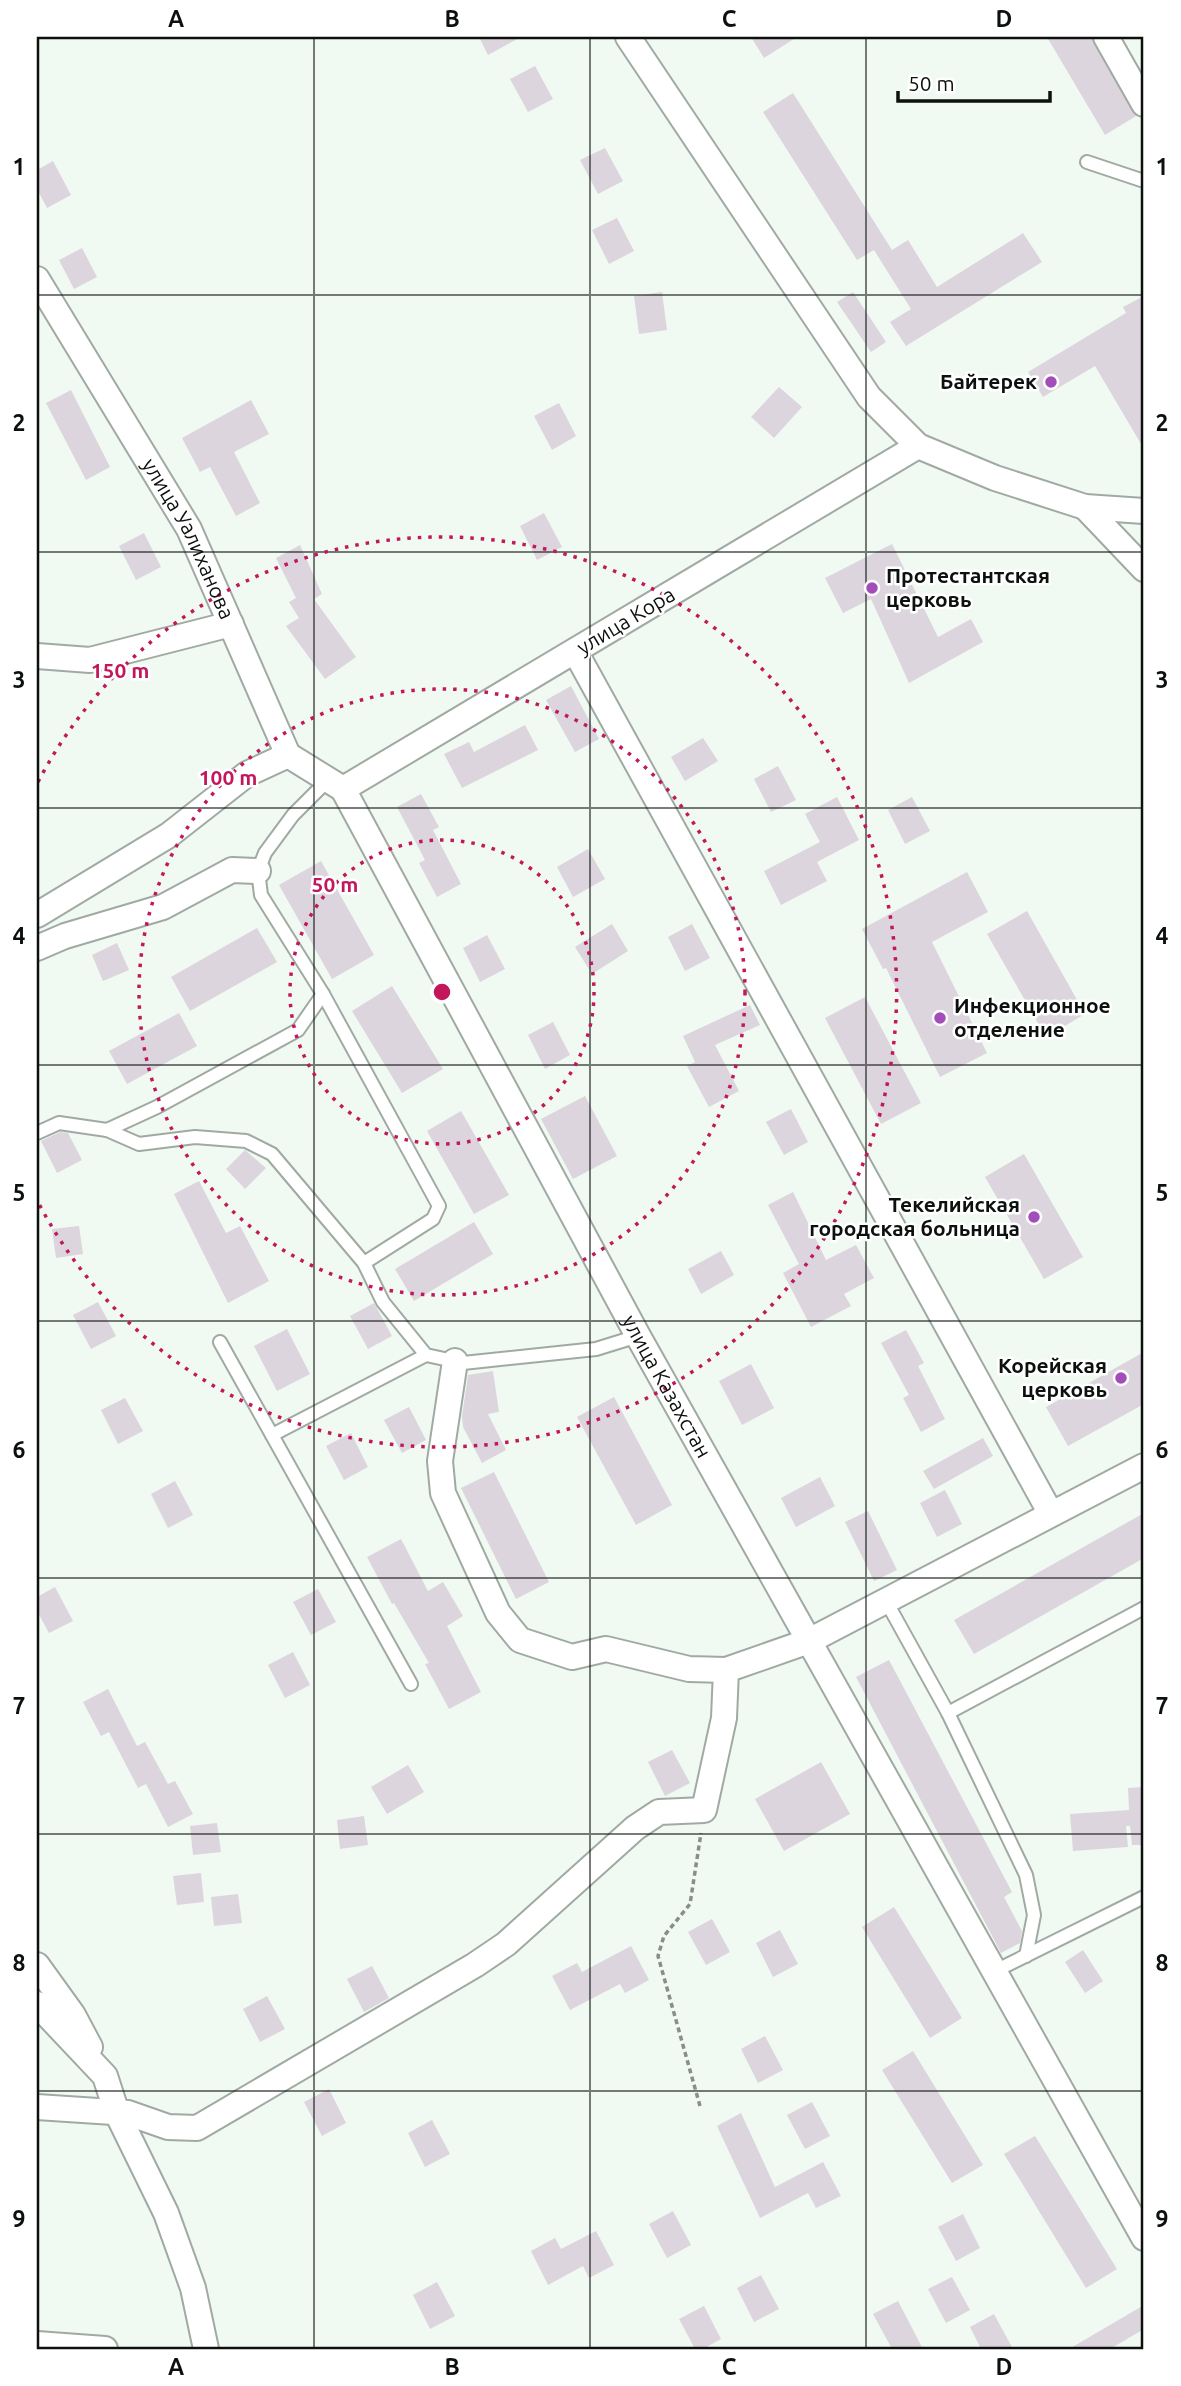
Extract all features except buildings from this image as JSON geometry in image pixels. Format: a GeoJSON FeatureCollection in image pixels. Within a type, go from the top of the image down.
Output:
{"type":"FeatureCollection","features":[{"type":"Feature","properties":{"kind":"street"},"geometry":{"type":"LineString","coordinates":[[628,37],[869,397],[918,446],[995,478],[1084,507],[1144,511]]}},
{"type":"Feature","properties":{"kind":"street"},"geometry":{"type":"LineString","coordinates":[[1106,37],[1144,104]]}},
{"type":"Feature","properties":{"kind":"street","name":"улица Уалиханова"},"geometry":{"type":"LineString","coordinates":[[37,279],[189,529],[288,755]]}},
{"type":"Feature","properties":{"kind":"street","name":"улица Кора"},"geometry":{"type":"LineString","coordinates":[[339,789],[918,446]]}},
{"type":"Feature","properties":{"kind":"street"},"geometry":{"type":"LineString","coordinates":[[1084,507],[1144,569]]}},
{"type":"Feature","properties":{"kind":"street"},"geometry":{"type":"LineString","coordinates":[[37,656],[90,660],[231,624]]}},
{"type":"Feature","properties":{"kind":"street"},"geometry":{"type":"LineString","coordinates":[[575,651],[1051,1514]]}},
{"type":"Feature","properties":{"kind":"street"},"geometry":{"type":"LineString","coordinates":[[37,915],[169,835],[247,774],[288,755],[339,789]]}},
{"type":"Feature","properties":{"kind":"street","name":"улица Казахстан"},"geometry":{"type":"LineString","coordinates":[[339,789],[638,1336],[1144,2238]]}},
{"type":"Feature","properties":{"kind":"street"},"geometry":{"type":"LineString","coordinates":[[37,948],[65,936],[163,908],[232,870],[258,872]]}},
{"type":"Feature","properties":{"kind":"street"},"geometry":{"type":"LineString","coordinates":[[456,1361],[440,1461],[443,1493],[498,1613],[520,1640],[572,1657],[606,1649],[689,1669],[726,1670],[808,1641],[1144,1466]]}},
{"type":"Feature","properties":{"kind":"street"},"geometry":{"type":"LineString","coordinates":[[37,2107],[117,2113],[168,2127],[197,2128],[506,1944],[625,1837],[659,1812],[704,1810],[724,1718],[726,1670]]}},
{"type":"Feature","properties":{"kind":"street"},"geometry":{"type":"LineString","coordinates":[[37,1965],[73,2015],[105,2076],[117,2113],[166,2213],[195,2299],[202,2348]]}},
{"type":"Feature","properties":{"kind":"street"},"geometry":{"type":"LineString","coordinates":[[37,2004],[105,2076]]}},
{"type":"Feature","properties":{"kind":"street"},"geometry":{"type":"LineString","coordinates":[[37,2344],[105,2349]]}},
{"type":"Feature","properties":{"kind":"lane"},"geometry":{"type":"LineString","coordinates":[[1087,162],[1144,181]]}},
{"type":"Feature","properties":{"kind":"lane"},"geometry":{"type":"LineString","coordinates":[[339,789],[293,815],[265,853],[258,872],[261,895],[323,994],[439,1206],[433,1219],[364,1263]]}},
{"type":"Feature","properties":{"kind":"lane"},"geometry":{"type":"LineString","coordinates":[[107,1130],[157,1108],[298,1030],[323,994]]}},
{"type":"Feature","properties":{"kind":"lane"},"geometry":{"type":"LineString","coordinates":[[37,1133],[59,1123],[107,1130],[139,1144],[195,1137],[246,1141],[272,1154],[364,1263],[383,1302],[426,1355]]}},
{"type":"Feature","properties":{"kind":"lane"},"geometry":{"type":"LineString","coordinates":[[272,1435],[426,1355],[456,1361],[596,1349],[638,1336]]}},
{"type":"Feature","properties":{"kind":"lane"},"geometry":{"type":"LineString","coordinates":[[220,1342],[411,1684]]}},
{"type":"Feature","properties":{"kind":"lane"},"geometry":{"type":"LineString","coordinates":[[886,1601],[948,1713],[1026,1875],[1034,1915],[1026,1956]]}},
{"type":"Feature","properties":{"kind":"lane"},"geometry":{"type":"LineString","coordinates":[[948,1713],[1144,1608]]}},
{"type":"Feature","properties":{"kind":"lane"},"geometry":{"type":"LineString","coordinates":[[995,1971],[1144,1897]]}},
{"type":"Feature","properties":{"kind":"path"},"geometry":{"type":"LineString","coordinates":[[700,2106],[657,1956],[664,1936],[690,1904],[704,1810]]}},
{"type":"Feature","properties":{"kind":"place","name":"Байтерек"},"geometry":{"type":"Point","coordinates":[1051,382]}},
{"type":"Feature","properties":{"kind":"place","name":"Протестантская церковь"},"geometry":{"type":"Point","coordinates":[872,588]}},
{"type":"Feature","properties":{"kind":"place","name":"Инфекционное отделение"},"geometry":{"type":"Point","coordinates":[940,1018]}},
{"type":"Feature","properties":{"kind":"place","name":"Текелийская городская больница"},"geometry":{"type":"Point","coordinates":[1034,1217]}},
{"type":"Feature","properties":{"kind":"place","name":"Корейская церковь"},"geometry":{"type":"Point","coordinates":[1121,1378]}}]}
